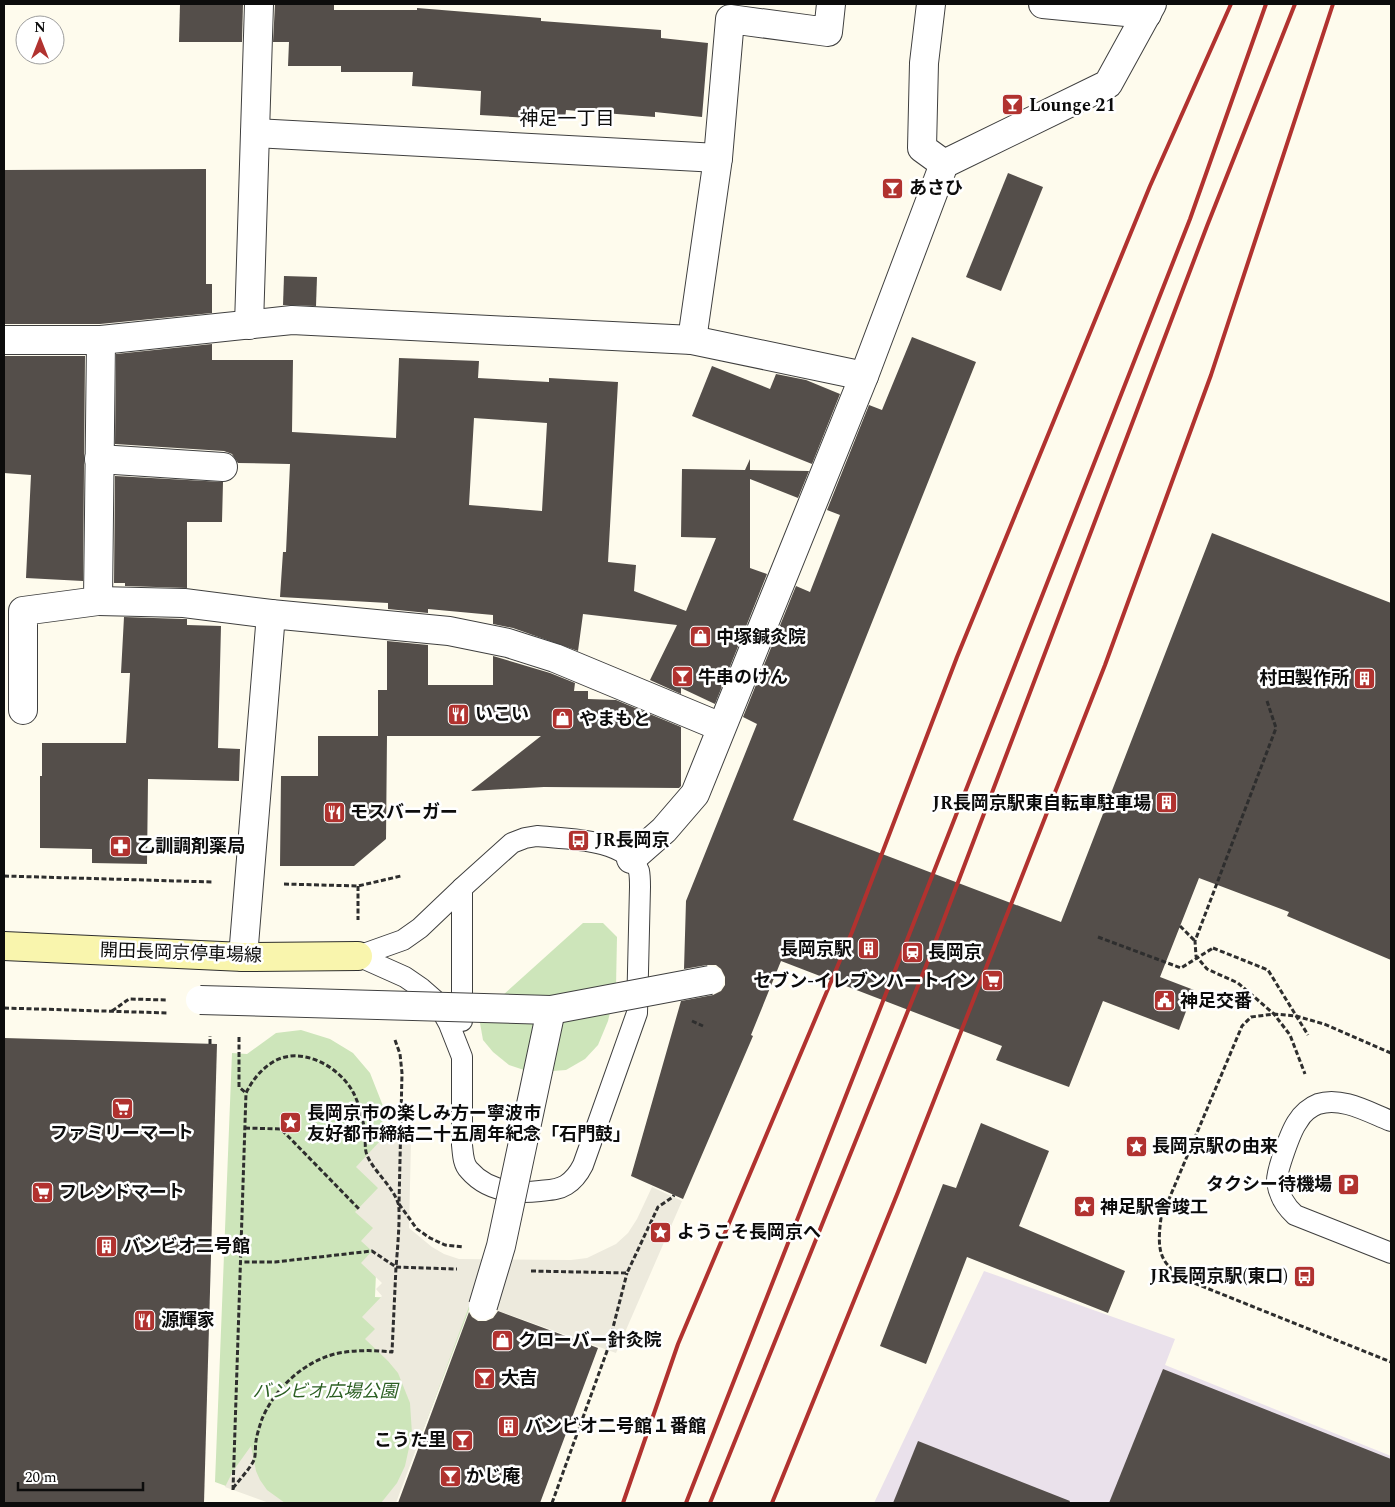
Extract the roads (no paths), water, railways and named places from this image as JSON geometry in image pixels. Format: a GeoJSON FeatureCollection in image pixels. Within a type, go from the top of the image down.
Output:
{"type":"FeatureCollection","features":[{"type":"Feature","properties":{"kind":"main road","name":"開田長岡京停車場線"},"geometry":{"type":"LineString","coordinates":[[4,946],[243,957],[358,956]]}},
{"type":"Feature","properties":{"kind":"street"},"geometry":{"type":"LineString","coordinates":[[249,325],[259,4]]}},
{"type":"Feature","properties":{"kind":"street"},"geometry":{"type":"LineString","coordinates":[[692,340],[718,158],[730,19],[828,32],[831,4]]}},
{"type":"Feature","properties":{"kind":"street"},"geometry":{"type":"LineString","coordinates":[[931,4],[924,63],[922,148],[944,164]]}},
{"type":"Feature","properties":{"kind":"street"},"geometry":{"type":"LineString","coordinates":[[630,859],[664,830],[695,794],[864,376],[944,164],[1108,84],[1150,9],[1043,4]]}},
{"type":"Feature","properties":{"kind":"street"},"geometry":{"type":"LineString","coordinates":[[255,133],[718,158]]}},
{"type":"Feature","properties":{"kind":"street"},"geometry":{"type":"LineString","coordinates":[[4,340],[101,340],[292,320],[692,340],[864,376]]}},
{"type":"Feature","properties":{"kind":"street"},"geometry":{"type":"LineString","coordinates":[[98,601],[101,340]]}},
{"type":"Feature","properties":{"kind":"street"},"geometry":{"type":"LineString","coordinates":[[99,459],[223,467]]}},
{"type":"Feature","properties":{"kind":"street"},"geometry":{"type":"LineString","coordinates":[[23,710],[23,611],[98,601],[184,602],[271,614],[449,631],[508,643],[556,658],[722,728]]}},
{"type":"Feature","properties":{"kind":"street"},"geometry":{"type":"LineString","coordinates":[[243,957],[271,614]]}},
{"type":"Feature","properties":{"kind":"street"},"geometry":{"type":"LineString","coordinates":[[200,1000],[551,1010],[710,980]]}},
{"type":"Feature","properties":{"kind":"street"},"geometry":{"type":"LineString","coordinates":[[483,1306],[502,1246],[551,1010]]}},
{"type":"Feature","properties":{"kind":"lane"},"geometry":{"type":"LineString","coordinates":[[358,956],[403,940],[420,928],[462,888],[512,843],[525,838],[546,837],[579,840],[611,846],[630,859],[639,872],[640,887],[637,1012],[583,1165],[576,1178],[566,1186],[554,1190],[521,1193],[494,1187],[479,1180],[468,1169],[463,1158],[462,888]]}},
{"type":"Feature","properties":{"kind":"lane"},"geometry":{"type":"LineString","coordinates":[[358,956],[405,977],[437,1002],[449,1024],[462,1057]]}},
{"type":"Feature","properties":{"kind":"lane"},"geometry":{"type":"LineString","coordinates":[[1391,1121],[1341,1102],[1318,1104],[1306,1112],[1297,1122],[1278,1171],[1277,1181],[1281,1198],[1286,1208],[1294,1215],[1391,1253]]}},
{"type":"Feature","properties":{"kind":"railway"},"geometry":{"type":"LineString","coordinates":[[623,1503],[678,1344],[852,932],[957,657],[1150,186],[1231,4]]}},
{"type":"Feature","properties":{"kind":"railway"},"geometry":{"type":"LineString","coordinates":[[686,1503],[1190,219],[1266,4]]}},
{"type":"Feature","properties":{"kind":"railway"},"geometry":{"type":"LineString","coordinates":[[710,1503],[930,956],[1207,226],[1295,4]]}},
{"type":"Feature","properties":{"kind":"railway"},"geometry":{"type":"LineString","coordinates":[[772,1503],[898,1192],[1105,665],[1211,375],[1333,4]]}},
{"type":"Feature","properties":{"kind":"place","name":"Lounge 21"},"geometry":{"type":"Point","coordinates":[1013,105]}},
{"type":"Feature","properties":{"kind":"place","name":"あさひ"},"geometry":{"type":"Point","coordinates":[893,188]}},
{"type":"Feature","properties":{"kind":"place","name":"中塚鍼灸院"},"geometry":{"type":"Point","coordinates":[700,637]}},
{"type":"Feature","properties":{"kind":"place","name":"牛串のけん"},"geometry":{"type":"Point","coordinates":[682,677]}},
{"type":"Feature","properties":{"kind":"place","name":"村田製作所"},"geometry":{"type":"Point","coordinates":[1365,678]}},
{"type":"Feature","properties":{"kind":"place","name":"いこい"},"geometry":{"type":"Point","coordinates":[459,714]}},
{"type":"Feature","properties":{"kind":"place","name":"やまもと"},"geometry":{"type":"Point","coordinates":[563,719]}},
{"type":"Feature","properties":{"kind":"place","name":"JR長岡京駅東自転車駐車場"},"geometry":{"type":"Point","coordinates":[1167,803]}},
{"type":"Feature","properties":{"kind":"place","name":"モスバーガー"},"geometry":{"type":"Point","coordinates":[334,812]}},
{"type":"Feature","properties":{"kind":"place","name":"JR長岡京"},"geometry":{"type":"Point","coordinates":[579,840]}},
{"type":"Feature","properties":{"kind":"place","name":"乙訓調剤薬局"},"geometry":{"type":"Point","coordinates":[121,846]}},
{"type":"Feature","properties":{"kind":"place","name":"長岡京駅"},"geometry":{"type":"Point","coordinates":[868,949]}},
{"type":"Feature","properties":{"kind":"place","name":"長岡京"},"geometry":{"type":"Point","coordinates":[912,952]}},
{"type":"Feature","properties":{"kind":"place","name":"セブン-イレブンハートイン"},"geometry":{"type":"Point","coordinates":[992,981]}},
{"type":"Feature","properties":{"kind":"place","name":"神足交番"},"geometry":{"type":"Point","coordinates":[1164,1001]}},
{"type":"Feature","properties":{"kind":"place","name":"ファミリーマート"},"geometry":{"type":"Point","coordinates":[122,1108]}},
{"type":"Feature","properties":{"kind":"place","name":"長岡京市の楽しみ方ー寧波市 友好都市締結二十五周年紀念「石門鼓」"},"geometry":{"type":"Point","coordinates":[291,1123]}},
{"type":"Feature","properties":{"kind":"place","name":"長岡京駅の由来"},"geometry":{"type":"Point","coordinates":[1136,1146]}},
{"type":"Feature","properties":{"kind":"place","name":"タクシー待機場"},"geometry":{"type":"Point","coordinates":[1348,1184]}},
{"type":"Feature","properties":{"kind":"place","name":"フレンドマート"},"geometry":{"type":"Point","coordinates":[43,1192]}},
{"type":"Feature","properties":{"kind":"place","name":"神足駅舎竣工"},"geometry":{"type":"Point","coordinates":[1084,1207]}},
{"type":"Feature","properties":{"kind":"place","name":"ようこそ長岡京へ"},"geometry":{"type":"Point","coordinates":[661,1232]}},
{"type":"Feature","properties":{"kind":"place","name":"バンビオ二号館"},"geometry":{"type":"Point","coordinates":[107,1246]}},
{"type":"Feature","properties":{"kind":"place","name":"JR長岡京駅(東口)"},"geometry":{"type":"Point","coordinates":[1304,1276]}},
{"type":"Feature","properties":{"kind":"place","name":"源輝家"},"geometry":{"type":"Point","coordinates":[145,1320]}},
{"type":"Feature","properties":{"kind":"place","name":"クローバー針灸院"},"geometry":{"type":"Point","coordinates":[502,1340]}},
{"type":"Feature","properties":{"kind":"place","name":"大吉"},"geometry":{"type":"Point","coordinates":[485,1378]}},
{"type":"Feature","properties":{"kind":"place","name":"バンビオ二号館１番館"},"geometry":{"type":"Point","coordinates":[509,1426]}},
{"type":"Feature","properties":{"kind":"place","name":"こうた里"},"geometry":{"type":"Point","coordinates":[462,1440]}},
{"type":"Feature","properties":{"kind":"place","name":"かじ庵"},"geometry":{"type":"Point","coordinates":[450,1476]}},
{"type":"Feature","properties":{"kind":"district","name":"神足一丁目"},"geometry":{"type":"Point","coordinates":[567,119]}},
{"type":"Feature","properties":{"kind":"park label","name":"バンビオ広場公園"},"geometry":{"type":"Point","coordinates":[325,1391]}}]}
